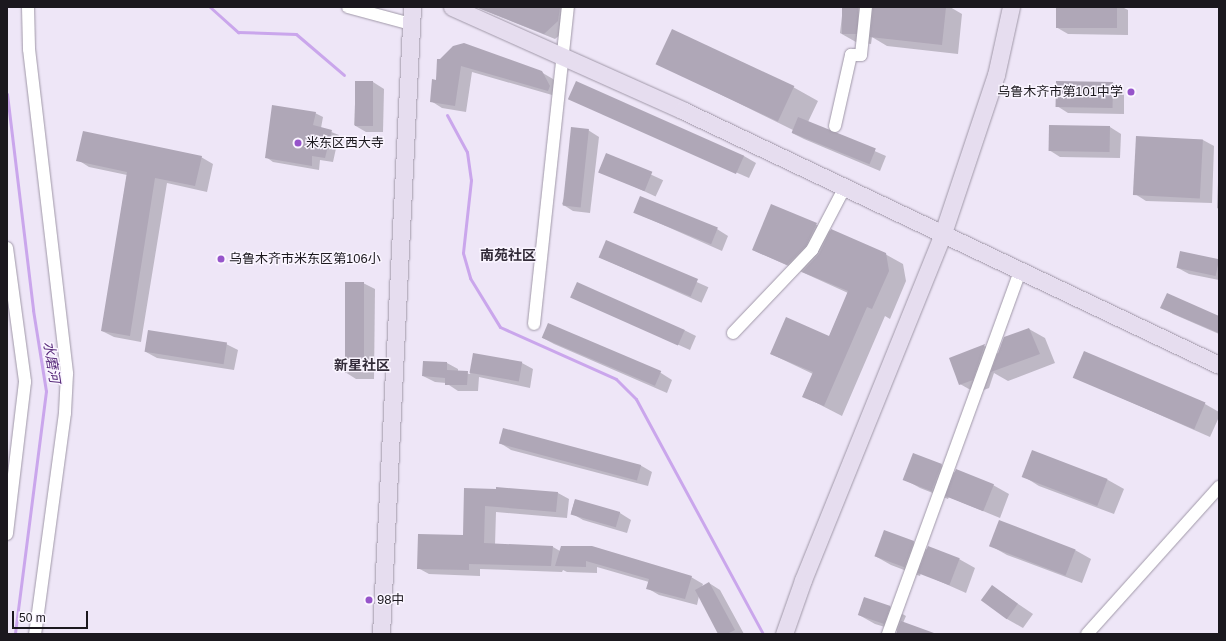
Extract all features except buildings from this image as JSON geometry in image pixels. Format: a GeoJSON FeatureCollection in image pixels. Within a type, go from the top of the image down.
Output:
{"type":"FeatureCollection","features":[{"type":"Feature","properties":{"kind":"street"},"geometry":{"type":"LineString","coordinates":[[28,7],[30,50],[67,374],[65,413],[35,634]]}},
{"type":"Feature","properties":{"kind":"street"},"geometry":{"type":"LineString","coordinates":[[348,7],[411,15],[381,634]]}},
{"type":"Feature","properties":{"kind":"street"},"geometry":{"type":"LineString","coordinates":[[452,7],[562,56],[845,188],[942,236],[1020,271],[1219,365]]}},
{"type":"Feature","properties":{"kind":"street"},"geometry":{"type":"LineString","coordinates":[[534,324],[568,7]]}},
{"type":"Feature","properties":{"kind":"street"},"geometry":{"type":"LineString","coordinates":[[835,126],[851,55],[861,55],[866,7]]}},
{"type":"Feature","properties":{"kind":"street"},"geometry":{"type":"LineString","coordinates":[[784,634],[803,580],[942,236],[996,75],[1011,7]]}},
{"type":"Feature","properties":{"kind":"street"},"geometry":{"type":"LineString","coordinates":[[733,333],[812,250],[845,188]]}},
{"type":"Feature","properties":{"kind":"street"},"geometry":{"type":"LineString","coordinates":[[7,248],[25,382],[7,534]]}},
{"type":"Feature","properties":{"kind":"street"},"geometry":{"type":"LineString","coordinates":[[888,634],[1020,271]]}},
{"type":"Feature","properties":{"kind":"street"},"geometry":{"type":"LineString","coordinates":[[1087,634],[1219,488]]}},
{"type":"Feature","properties":{"kind":"waterway"},"geometry":{"type":"LineString","coordinates":[[210,7],[238,32],[296,34],[344,75]]}},
{"type":"Feature","properties":{"kind":"waterway","name":"水磨河"},"geometry":{"type":"LineString","coordinates":[[7,94],[33,310],[46,391],[15,634]]}},
{"type":"Feature","properties":{"kind":"waterway"},"geometry":{"type":"LineString","coordinates":[[447,115],[467,152],[471,180],[463,253],[470,278],[500,327],[616,379],[636,399],[763,634]]}},
{"type":"Feature","properties":{"kind":"place","name":"乌鲁木齐市第101中学"},"geometry":{"type":"Point","coordinates":[1131,92]}},
{"type":"Feature","properties":{"kind":"place","name":"米东区西大寺"},"geometry":{"type":"Point","coordinates":[298,143]}},
{"type":"Feature","properties":{"kind":"place","name":"乌鲁木齐市米东区第106小"},"geometry":{"type":"Point","coordinates":[221,259]}},
{"type":"Feature","properties":{"kind":"place","name":"98中"},"geometry":{"type":"Point","coordinates":[369,600]}},
{"type":"Feature","properties":{"kind":"district","name":"南苑社区"},"geometry":{"type":"Point","coordinates":[508,255]}},
{"type":"Feature","properties":{"kind":"district","name":"新星社区"},"geometry":{"type":"Point","coordinates":[362,365]}}]}
